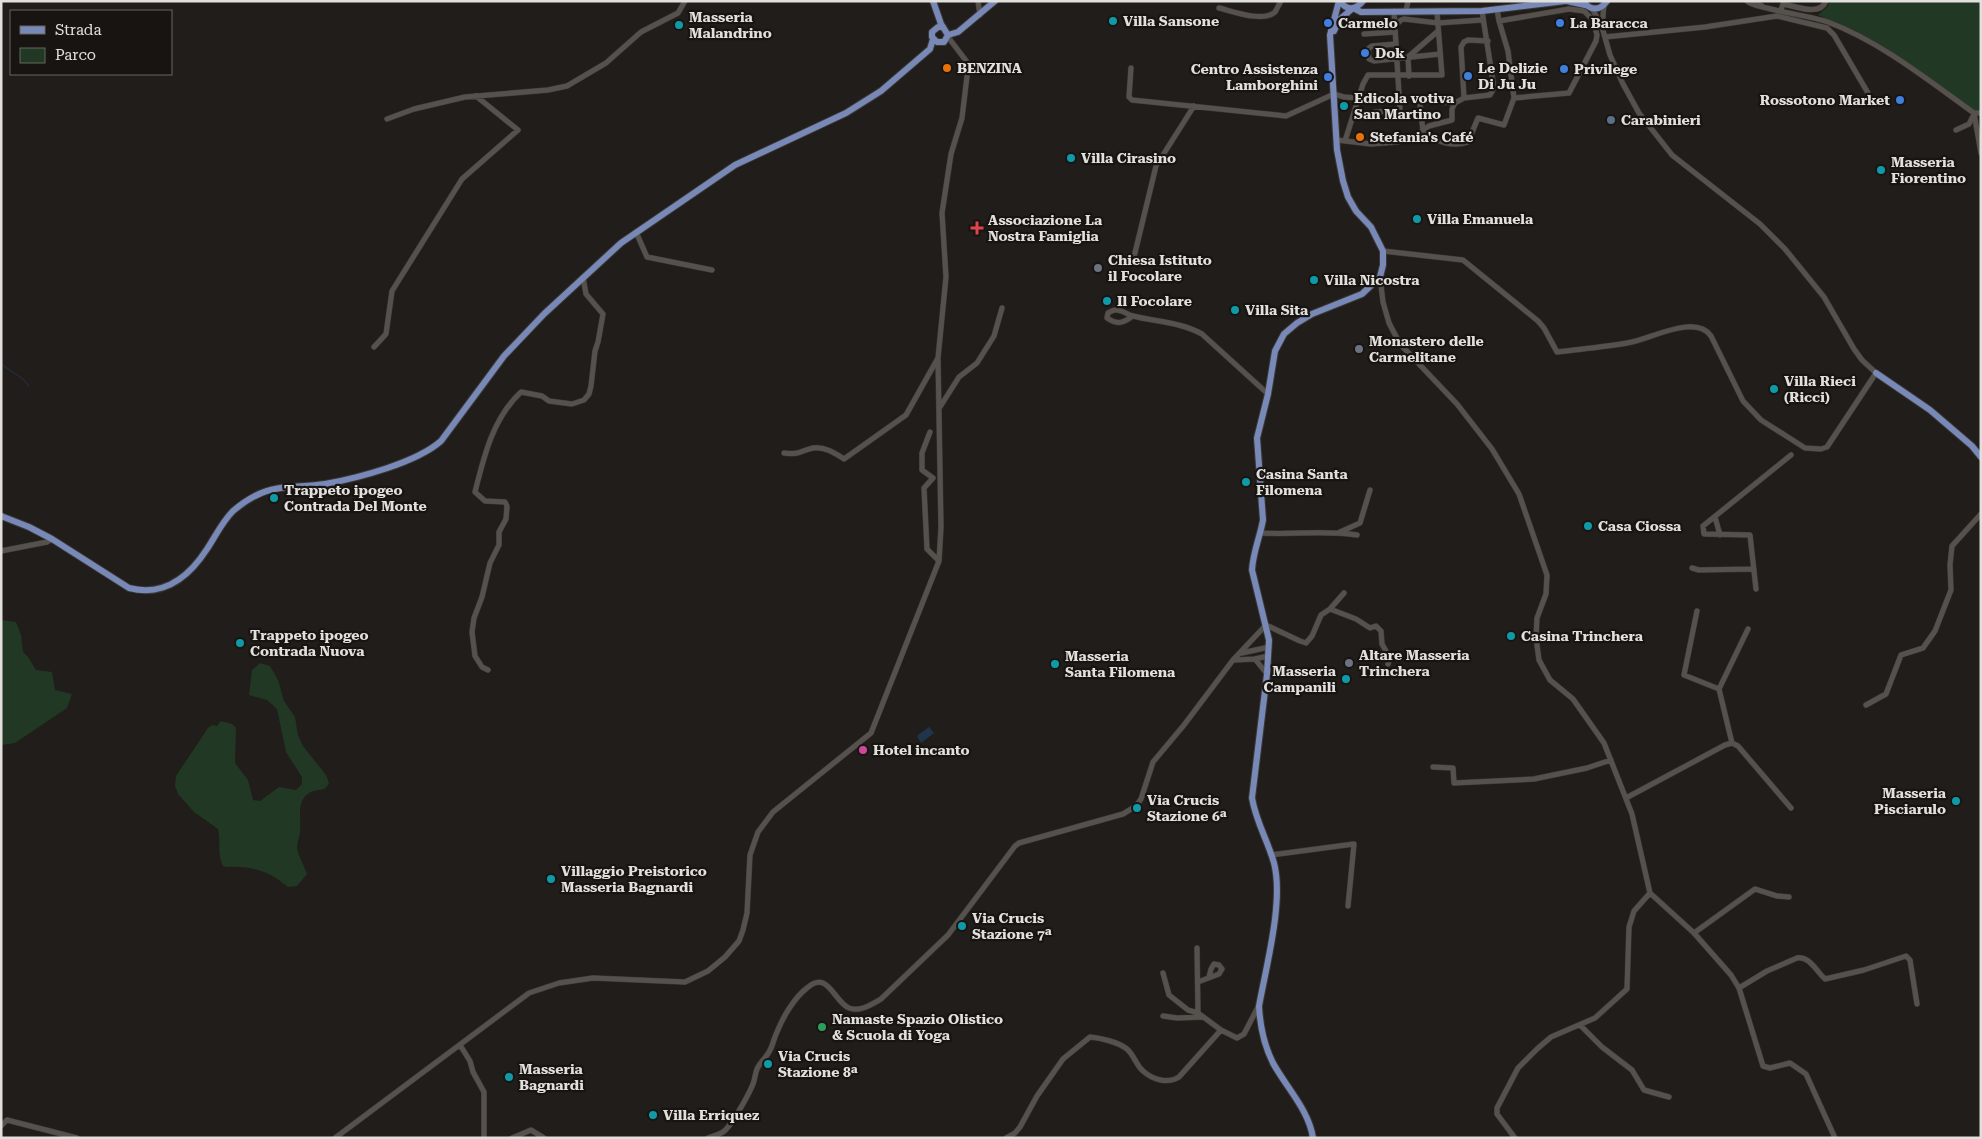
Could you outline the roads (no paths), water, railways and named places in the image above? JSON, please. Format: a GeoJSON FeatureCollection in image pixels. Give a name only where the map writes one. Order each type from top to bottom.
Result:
{"type":"FeatureCollection","features":[{"type":"Feature","properties":{"kind":"main road"},"geometry":{"type":"LineString","coordinates":[[934,29],[946,32],[961,29],[995,1]]}},
{"type":"Feature","properties":{"kind":"main road"},"geometry":{"type":"LineString","coordinates":[[1340,1],[1346,8],[1353,8],[1361,12],[1482,11],[1566,1],[1587,5],[1596,9],[1606,3]]}},
{"type":"Feature","properties":{"kind":"main road"},"geometry":{"type":"LineString","coordinates":[[1313,1138],[1311,1124],[1273,1063],[1265,1043],[1258,1006],[1277,902],[1277,881],[1271,855],[1255,814],[1252,798],[1267,674],[1268,647],[1266,625],[1252,570],[1252,558],[1261,533],[1263,520],[1257,438],[1268,394],[1275,351],[1284,334],[1297,323],[1312,314],[1362,294],[1380,277],[1383,265],[1383,251],[1371,227],[1356,211],[1343,181],[1337,140],[1330,44],[1330,35],[1340,1]]}},
{"type":"Feature","properties":{"kind":"main road"},"geometry":{"type":"LineString","coordinates":[[1330,44],[1339,20],[1362,1]]}},
{"type":"Feature","properties":{"kind":"main road"},"geometry":{"type":"LineString","coordinates":[[918,61],[930,49],[933,39],[934,5]]}},
{"type":"Feature","properties":{"kind":"main road"},"geometry":{"type":"LineString","coordinates":[[1,516],[52,539],[129,588],[140,591],[164,588],[183,578],[197,564],[233,511],[255,496],[284,486],[324,484],[371,472],[424,454],[441,441],[504,356],[544,314],[583,276],[636,232],[735,165],[846,113],[881,91],[938,47],[946,32],[934,5]]}},
{"type":"Feature","properties":{"kind":"main road"},"geometry":{"type":"LineString","coordinates":[[933,39],[941,43]]}},
{"type":"Feature","properties":{"kind":"main road"},"geometry":{"type":"LineString","coordinates":[[1876,373],[1930,410],[1972,446],[1981,457]]}},
{"type":"Feature","properties":{"kind":"street"},"geometry":{"type":"LineString","coordinates":[[387,119],[414,109],[476,96],[548,90],[567,86],[606,63],[641,32],[653,28],[678,13],[684,1]]}},
{"type":"Feature","properties":{"kind":"street"},"geometry":{"type":"LineString","coordinates":[[978,1],[980,15]]}},
{"type":"Feature","properties":{"kind":"street"},"geometry":{"type":"LineString","coordinates":[[1219,8],[1258,16],[1269,15],[1275,12],[1281,1]]}},
{"type":"Feature","properties":{"kind":"street"},"geometry":{"type":"LineString","coordinates":[[1406,11],[1408,1]]}},
{"type":"Feature","properties":{"kind":"street"},"geometry":{"type":"LineString","coordinates":[[1747,1],[1755,6],[1822,20],[1847,29],[1895,57],[1974,113],[1981,113]]}},
{"type":"Feature","properties":{"kind":"street"},"geometry":{"type":"LineString","coordinates":[[1753,1],[1767,8]]}},
{"type":"Feature","properties":{"kind":"street"},"geometry":{"type":"LineString","coordinates":[[1781,10],[1783,4],[1820,9],[1824,7],[1826,1]]}},
{"type":"Feature","properties":{"kind":"street"},"geometry":{"type":"LineString","coordinates":[[1548,12],[1549,3]]}},
{"type":"Feature","properties":{"kind":"street"},"geometry":{"type":"LineString","coordinates":[[1602,27],[1606,3]]}},
{"type":"Feature","properties":{"kind":"street"},"geometry":{"type":"LineString","coordinates":[[1383,251],[1463,260],[1538,321],[1557,352],[1630,343],[1675,329],[1704,328],[1711,336],[1746,406],[1761,420],[1805,448],[1811,450],[1827,447],[1876,373],[1862,360],[1824,297],[1785,249],[1760,224],[1683,164],[1657,136],[1639,113],[1623,84],[1610,56],[1602,27],[1587,5]]}},
{"type":"Feature","properties":{"kind":"street"},"geometry":{"type":"LineString","coordinates":[[1422,132],[1442,143],[1461,145],[1468,142],[1478,118],[1504,125],[1514,98],[1508,51],[1499,21],[1498,9]]}},
{"type":"Feature","properties":{"kind":"street"},"geometry":{"type":"LineString","coordinates":[[1499,21],[1569,9],[1584,11],[1593,20],[1597,35],[1596,41],[1569,93],[1514,98]]}},
{"type":"Feature","properties":{"kind":"street"},"geometry":{"type":"LineString","coordinates":[[1375,112],[1400,111],[1394,11]]}},
{"type":"Feature","properties":{"kind":"street"},"geometry":{"type":"LineString","coordinates":[[1422,132],[1420,105],[1422,101],[1455,103],[1464,98],[1486,96],[1492,93],[1494,88],[1482,11]]}},
{"type":"Feature","properties":{"kind":"street"},"geometry":{"type":"LineString","coordinates":[[1345,141],[1363,84],[1368,75],[1442,75],[1437,12]]}},
{"type":"Feature","properties":{"kind":"street"},"geometry":{"type":"LineString","coordinates":[[1605,37],[1700,28],[1778,16],[1827,28],[1834,35],[1868,93]]}},
{"type":"Feature","properties":{"kind":"street"},"geometry":{"type":"LineString","coordinates":[[1395,30],[1401,20],[1404,19],[1438,23],[1482,20]]}},
{"type":"Feature","properties":{"kind":"street"},"geometry":{"type":"LineString","coordinates":[[1364,34],[1395,30]]}},
{"type":"Feature","properties":{"kind":"street"},"geometry":{"type":"LineString","coordinates":[[1408,76],[1408,57],[1438,31]]}},
{"type":"Feature","properties":{"kind":"street"},"geometry":{"type":"LineString","coordinates":[[335,1138],[529,993],[559,983],[592,978],[685,982],[708,971],[725,958],[738,942],[743,930],[747,913],[750,854],[758,832],[773,812],[871,733],[939,561],[941,527],[940,380],[938,358],[946,277],[943,205],[951,154],[962,118],[968,68],[967,62],[946,32]]}},
{"type":"Feature","properties":{"kind":"street"},"geometry":{"type":"LineString","coordinates":[[1464,98],[1461,47],[1468,40],[1488,42]]}},
{"type":"Feature","properties":{"kind":"street"},"geometry":{"type":"LineString","coordinates":[[1396,44],[1372,46],[1368,50],[1369,59],[1374,61],[1440,54]]}},
{"type":"Feature","properties":{"kind":"street"},"geometry":{"type":"LineString","coordinates":[[1131,68],[1130,99],[1286,116],[1334,94],[1359,98]]}},
{"type":"Feature","properties":{"kind":"street"},"geometry":{"type":"LineString","coordinates":[[374,347],[386,334],[392,291],[462,179],[518,130],[476,96]]}},
{"type":"Feature","properties":{"kind":"street"},"geometry":{"type":"LineString","coordinates":[[1337,140],[1370,144],[1397,142],[1412,138],[1429,126],[1452,120],[1452,109],[1455,103]]}},
{"type":"Feature","properties":{"kind":"street"},"geometry":{"type":"LineString","coordinates":[[1134,257],[1156,166],[1194,106]]}},
{"type":"Feature","properties":{"kind":"street"},"geometry":{"type":"LineString","coordinates":[[1956,130],[1969,124],[1974,113]]}},
{"type":"Feature","properties":{"kind":"street"},"geometry":{"type":"LineString","coordinates":[[1974,113],[1981,152]]}},
{"type":"Feature","properties":{"kind":"street"},"geometry":{"type":"LineString","coordinates":[[636,232],[646,257],[712,270]]}},
{"type":"Feature","properties":{"kind":"street"},"geometry":{"type":"LineString","coordinates":[[488,670],[482,667],[475,656],[472,632],[474,618],[482,597],[490,563],[499,545],[499,532],[506,519],[507,506],[505,502],[485,501],[475,492],[476,486],[486,451],[498,421],[514,399],[522,392],[542,396],[549,401],[572,404],[578,403],[589,394],[602,314],[586,294],[583,276]]}},
{"type":"Feature","properties":{"kind":"street"},"geometry":{"type":"LineString","coordinates":[[1380,277],[1383,302],[1389,323],[1400,344],[1457,404],[1492,449],[1519,494],[1547,575],[1546,594],[1537,618],[1536,638],[1539,660],[1550,680],[1573,700],[1604,743],[1632,814],[1650,893],[1694,933],[1731,975],[1739,988],[1763,1066],[1770,1068],[1790,1063],[1806,1074],[1835,1138]]}},
{"type":"Feature","properties":{"kind":"street"},"geometry":{"type":"LineString","coordinates":[[940,408],[959,377],[977,364],[994,336],[1002,308]]}},
{"type":"Feature","properties":{"kind":"street"},"geometry":{"type":"LineString","coordinates":[[1131,316],[1180,324],[1202,334],[1268,394]]}},
{"type":"Feature","properties":{"kind":"street"},"geometry":{"type":"LineString","coordinates":[[784,453],[797,454],[814,448],[830,450],[844,459],[906,415],[938,358]]}},
{"type":"Feature","properties":{"kind":"street"},"geometry":{"type":"LineString","coordinates":[[930,432],[922,453],[922,470],[933,478],[924,488],[928,549],[939,561]]}},
{"type":"Feature","properties":{"kind":"street"},"geometry":{"type":"LineString","coordinates":[[1756,589],[1750,535],[1704,534],[1704,526],[1791,455]]}},
{"type":"Feature","properties":{"kind":"street"},"geometry":{"type":"LineString","coordinates":[[1340,532],[1360,523],[1370,490]]}},
{"type":"Feature","properties":{"kind":"street"},"geometry":{"type":"LineString","coordinates":[[1866,705],[1886,694],[1901,655],[1923,648],[1935,631],[1951,590],[1950,565],[1952,546],[1981,514]]}},
{"type":"Feature","properties":{"kind":"street"},"geometry":{"type":"LineString","coordinates":[[1715,518],[1720,535]]}},
{"type":"Feature","properties":{"kind":"street"},"geometry":{"type":"LineString","coordinates":[[1261,533],[1340,532],[1357,534]]}},
{"type":"Feature","properties":{"kind":"street"},"geometry":{"type":"LineString","coordinates":[[1,551],[47,542],[52,539]]}},
{"type":"Feature","properties":{"kind":"street"},"geometry":{"type":"LineString","coordinates":[[1692,568],[1699,570],[1754,568]]}},
{"type":"Feature","properties":{"kind":"street"},"geometry":{"type":"LineString","coordinates":[[708,1138],[724,1132],[746,1101],[758,1069],[770,1050],[777,1032],[790,1009],[807,988],[822,982],[829,986],[843,1005],[849,1008],[868,1007],[881,1000],[948,934],[1015,846],[1130,810],[1141,799],[1153,762],[1184,725],[1233,660],[1242,653],[1266,625],[1306,643],[1312,636],[1321,615],[1330,609],[1344,593]]}},
{"type":"Feature","properties":{"kind":"street"},"geometry":{"type":"LineString","coordinates":[[1330,609],[1356,618],[1370,628],[1376,626],[1380,631],[1382,644],[1390,658],[1388,664]]}},
{"type":"Feature","properties":{"kind":"street"},"geometry":{"type":"LineString","coordinates":[[1697,612],[1684,675],[1719,689]]}},
{"type":"Feature","properties":{"kind":"street"},"geometry":{"type":"LineString","coordinates":[[1732,743],[1719,689],[1748,629]]}},
{"type":"Feature","properties":{"kind":"street"},"geometry":{"type":"LineString","coordinates":[[1242,653],[1268,647]]}},
{"type":"Feature","properties":{"kind":"street"},"geometry":{"type":"LineString","coordinates":[[1233,660],[1255,659],[1268,656]]}},
{"type":"Feature","properties":{"kind":"street"},"geometry":{"type":"LineString","coordinates":[[1255,659],[1267,674]]}},
{"type":"Feature","properties":{"kind":"street"},"geometry":{"type":"LineString","coordinates":[[1626,798],[1732,743],[1738,746],[1792,808]]}},
{"type":"Feature","properties":{"kind":"street"},"geometry":{"type":"LineString","coordinates":[[1434,767],[1453,768],[1454,784],[1534,779],[1587,768],[1610,760]]}},
{"type":"Feature","properties":{"kind":"street"},"geometry":{"type":"LineString","coordinates":[[1271,855],[1354,844],[1348,906]]}},
{"type":"Feature","properties":{"kind":"street"},"geometry":{"type":"LineString","coordinates":[[1694,933],[1755,889],[1777,896],[1789,897]]}},
{"type":"Feature","properties":{"kind":"street"},"geometry":{"type":"LineString","coordinates":[[1515,1138],[1497,1114],[1497,1108],[1518,1068],[1551,1038],[1594,1018],[1627,989],[1629,927],[1634,911],[1650,893]]}},
{"type":"Feature","properties":{"kind":"street"},"geometry":{"type":"LineString","coordinates":[[1197,948],[1201,1015]]}},
{"type":"Feature","properties":{"kind":"street"},"geometry":{"type":"LineString","coordinates":[[1739,988],[1767,971],[1802,957],[1807,959],[1825,979],[1864,970],[1906,956],[1910,960],[1917,1004]]}},
{"type":"Feature","properties":{"kind":"street"},"geometry":{"type":"LineString","coordinates":[[1163,973],[1169,995],[1188,1010],[1201,1015],[1221,1030],[1237,1038],[1244,1034],[1258,1006]]}},
{"type":"Feature","properties":{"kind":"street"},"geometry":{"type":"LineString","coordinates":[[1198,982],[1210,977]]}},
{"type":"Feature","properties":{"kind":"street"},"geometry":{"type":"LineString","coordinates":[[1163,1016],[1177,1018],[1201,1015]]}},
{"type":"Feature","properties":{"kind":"street"},"geometry":{"type":"LineString","coordinates":[[1580,1025],[1602,1047],[1632,1070],[1644,1090],[1669,1097]]}},
{"type":"Feature","properties":{"kind":"street"},"geometry":{"type":"LineString","coordinates":[[1006,1138],[1015,1133],[1020,1127],[1037,1096],[1063,1060],[1090,1037],[1122,1046],[1130,1052],[1142,1071],[1162,1081],[1170,1081],[1179,1077],[1221,1030]]}},
{"type":"Feature","properties":{"kind":"street"},"geometry":{"type":"LineString","coordinates":[[460,1045],[470,1061],[473,1072],[484,1092],[484,1138]]}},
{"type":"Feature","properties":{"kind":"street"},"geometry":{"type":"LineString","coordinates":[[1,1126],[7,1120],[77,1138]]}},
{"type":"Feature","properties":{"kind":"street"},"geometry":{"type":"LineString","coordinates":[[512,1138],[531,1130],[544,1138]]}},
{"type":"Feature","properties":{"kind":"water"},"geometry":{"type":"Polygon","coordinates":[[[929,727],[934,733],[921,743],[917,736],[929,727]]]}},
{"type":"Feature","properties":{"kind":"waterway"},"geometry":{"type":"LineString","coordinates":[[1,364],[23,379],[29,386]]}},
{"type":"Feature","properties":{"kind":"place","name":"Villa Sansone"},"geometry":{"type":"Point","coordinates":[1113,21]}},
{"type":"Feature","properties":{"kind":"place","name":"Carmelo"},"geometry":{"type":"Point","coordinates":[1328,23]}},
{"type":"Feature","properties":{"kind":"place","name":"La Baracca"},"geometry":{"type":"Point","coordinates":[1560,23]}},
{"type":"Feature","properties":{"kind":"place","name":"Masseria Malandrino"},"geometry":{"type":"Point","coordinates":[679,25]}},
{"type":"Feature","properties":{"kind":"place","name":"Dok"},"geometry":{"type":"Point","coordinates":[1365,53]}},
{"type":"Feature","properties":{"kind":"place","name":"BENZINA"},"geometry":{"type":"Point","coordinates":[947,68]}},
{"type":"Feature","properties":{"kind":"place","name":"Privilege"},"geometry":{"type":"Point","coordinates":[1564,69]}},
{"type":"Feature","properties":{"kind":"place","name":"Le Delizie Di Ju Ju"},"geometry":{"type":"Point","coordinates":[1468,76]}},
{"type":"Feature","properties":{"kind":"place","name":"Centro Assistenza Lamborghini"},"geometry":{"type":"Point","coordinates":[1328,77]}},
{"type":"Feature","properties":{"kind":"place","name":"Rossotono Market"},"geometry":{"type":"Point","coordinates":[1900,100]}},
{"type":"Feature","properties":{"kind":"place","name":"Edicola votiva San Martino"},"geometry":{"type":"Point","coordinates":[1344,106]}},
{"type":"Feature","properties":{"kind":"place","name":"Carabinieri"},"geometry":{"type":"Point","coordinates":[1611,120]}},
{"type":"Feature","properties":{"kind":"place","name":"Stefania's Café"},"geometry":{"type":"Point","coordinates":[1360,137]}},
{"type":"Feature","properties":{"kind":"place","name":"Villa Cirasino"},"geometry":{"type":"Point","coordinates":[1071,158]}},
{"type":"Feature","properties":{"kind":"place","name":"Masseria Fiorentino"},"geometry":{"type":"Point","coordinates":[1881,170]}},
{"type":"Feature","properties":{"kind":"place","name":"Villa Emanuela"},"geometry":{"type":"Point","coordinates":[1417,219]}},
{"type":"Feature","properties":{"kind":"place","name":"Associazione La Nostra Famiglia"},"geometry":{"type":"Point","coordinates":[977,228]}},
{"type":"Feature","properties":{"kind":"place","name":"Chiesa Istituto il Focolare"},"geometry":{"type":"Point","coordinates":[1098,268]}},
{"type":"Feature","properties":{"kind":"place","name":"Villa Nicostra"},"geometry":{"type":"Point","coordinates":[1314,280]}},
{"type":"Feature","properties":{"kind":"place","name":"Il Focolare"},"geometry":{"type":"Point","coordinates":[1107,301]}},
{"type":"Feature","properties":{"kind":"place","name":"Villa Sita"},"geometry":{"type":"Point","coordinates":[1235,310]}},
{"type":"Feature","properties":{"kind":"place","name":"Monastero delle Carmelitane"},"geometry":{"type":"Point","coordinates":[1359,349]}},
{"type":"Feature","properties":{"kind":"place","name":"Villa Rieci (Ricci)"},"geometry":{"type":"Point","coordinates":[1774,389]}},
{"type":"Feature","properties":{"kind":"place","name":"Casina Santa Filomena"},"geometry":{"type":"Point","coordinates":[1246,482]}},
{"type":"Feature","properties":{"kind":"place","name":"Trappeto ipogeo Contrada Del Monte"},"geometry":{"type":"Point","coordinates":[274,498]}},
{"type":"Feature","properties":{"kind":"place","name":"Casa Ciossa"},"geometry":{"type":"Point","coordinates":[1588,526]}},
{"type":"Feature","properties":{"kind":"place","name":"Casina Trinchera"},"geometry":{"type":"Point","coordinates":[1511,636]}},
{"type":"Feature","properties":{"kind":"place","name":"Trappeto ipogeo Contrada Nuova"},"geometry":{"type":"Point","coordinates":[240,643]}},
{"type":"Feature","properties":{"kind":"place","name":"Altare Masseria Trinchera"},"geometry":{"type":"Point","coordinates":[1349,663]}},
{"type":"Feature","properties":{"kind":"place","name":"Masseria Santa Filomena"},"geometry":{"type":"Point","coordinates":[1055,664]}},
{"type":"Feature","properties":{"kind":"place","name":"Masseria Campanili"},"geometry":{"type":"Point","coordinates":[1346,679]}},
{"type":"Feature","properties":{"kind":"place","name":"Hotel incanto"},"geometry":{"type":"Point","coordinates":[863,750]}},
{"type":"Feature","properties":{"kind":"place","name":"Masseria Pisciarulo"},"geometry":{"type":"Point","coordinates":[1956,801]}},
{"type":"Feature","properties":{"kind":"place","name":"Via Crucis Stazione 6ª"},"geometry":{"type":"Point","coordinates":[1137,808]}},
{"type":"Feature","properties":{"kind":"place","name":"Villaggio Preistorico Masseria Bagnardi"},"geometry":{"type":"Point","coordinates":[551,879]}},
{"type":"Feature","properties":{"kind":"place","name":"Via Crucis Stazione 7ª"},"geometry":{"type":"Point","coordinates":[962,926]}},
{"type":"Feature","properties":{"kind":"place","name":"Namaste Spazio Olistico & Scuola di Yoga"},"geometry":{"type":"Point","coordinates":[822,1027]}},
{"type":"Feature","properties":{"kind":"place","name":"Via Crucis Stazione 8ª"},"geometry":{"type":"Point","coordinates":[768,1064]}},
{"type":"Feature","properties":{"kind":"place","name":"Masseria Bagnardi"},"geometry":{"type":"Point","coordinates":[509,1077]}},
{"type":"Feature","properties":{"kind":"place","name":"Villa Erriquez"},"geometry":{"type":"Point","coordinates":[653,1115]}}]}
